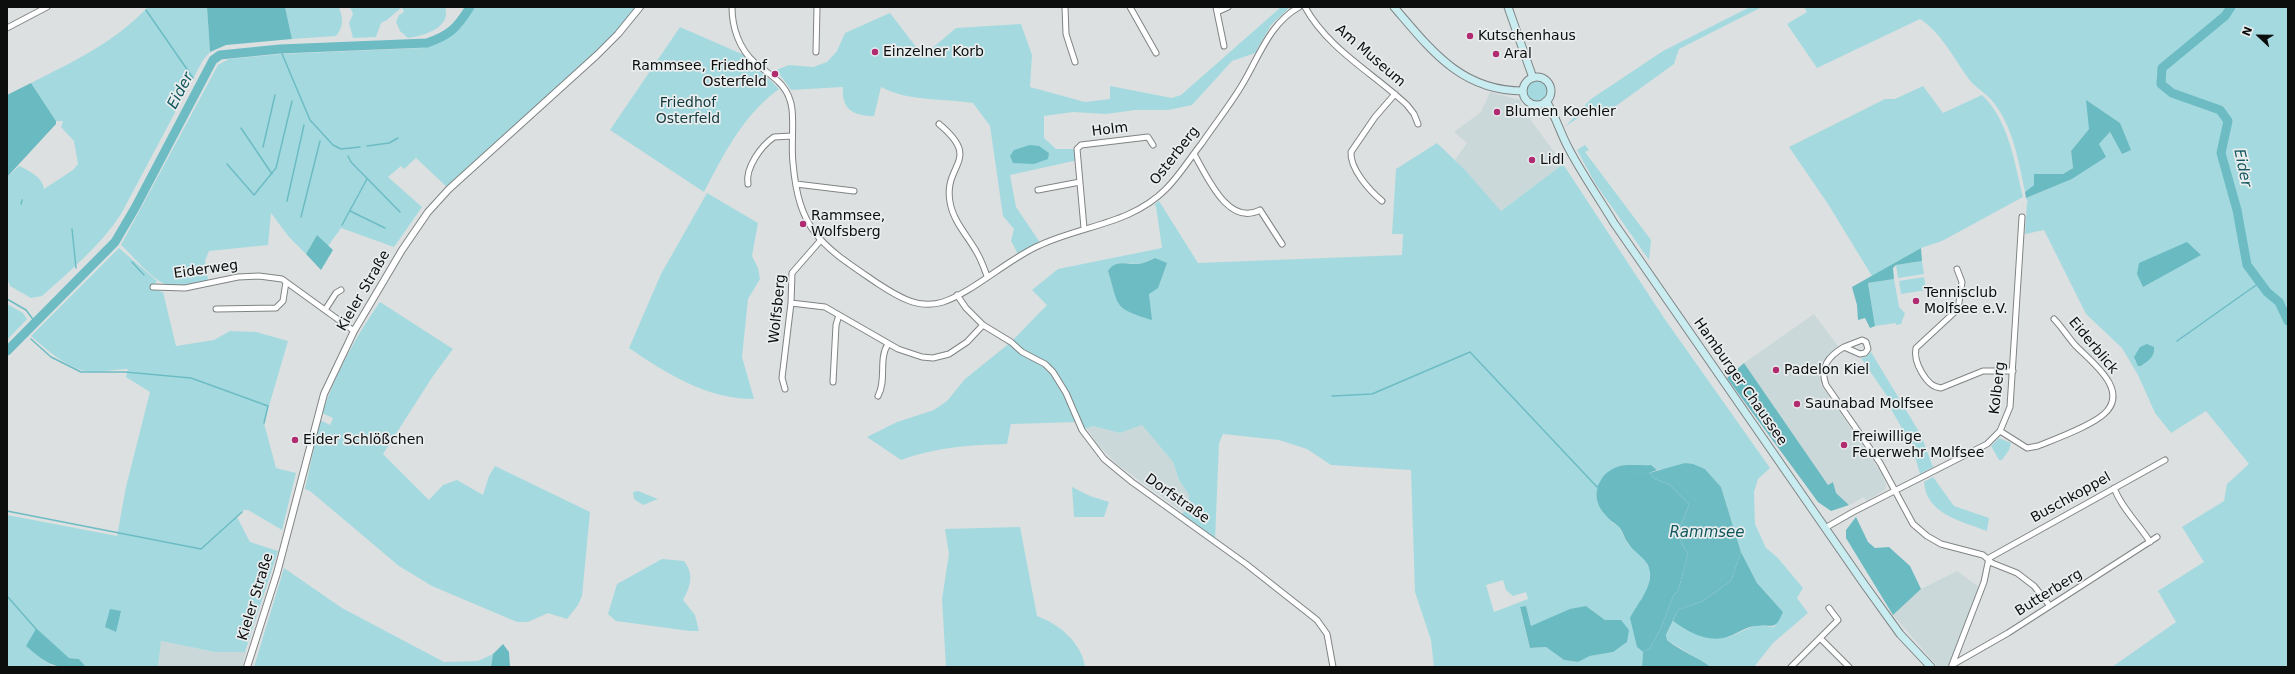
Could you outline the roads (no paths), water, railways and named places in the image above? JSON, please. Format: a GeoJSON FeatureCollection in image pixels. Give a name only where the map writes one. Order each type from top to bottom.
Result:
{"type":"FeatureCollection","features":[{"type":"Feature","properties":{"kind":"main road"},"geometry":{"type":"LineString","coordinates":[[1394,7],[1451,68],[1497,89],[1523,91]]}},
{"type":"Feature","properties":{"kind":"main road"},"geometry":{"type":"LineString","coordinates":[[1508,7],[1533,78]]}},
{"type":"Feature","properties":{"kind":"main road"},"geometry":{"type":"LineString","coordinates":[[1533,78],[1542,78],[1549,84],[1550,93],[1546,101],[1539,104],[1531,103],[1525,98],[1523,91],[1526,83],[1533,78]]}},
{"type":"Feature","properties":{"kind":"main road","name":"Hamburger Chaussee"},"geometry":{"type":"LineString","coordinates":[[1546,101],[1556,117],[1565,142],[1580,170],[1614,223],[1900,634],[1931,667]]}},
{"type":"Feature","properties":{"kind":"street"},"geometry":{"type":"LineString","coordinates":[[7,28],[46,7]]}},
{"type":"Feature","properties":{"kind":"street","name":"Osterberg"},"geometry":{"type":"LineString","coordinates":[[732,7],[736,35],[744,48],[756,63],[780,80],[789,97],[793,116],[792,136],[796,184],[805,219],[820,241],[835,255],[906,300],[914,303],[933,304],[957,295],[1038,246],[1084,228],[1123,218],[1144,207],[1167,188],[1194,154],[1240,88],[1274,28],[1284,16],[1299,7]]}},
{"type":"Feature","properties":{"kind":"street"},"geometry":{"type":"LineString","coordinates":[[816,52],[817,7]]}},
{"type":"Feature","properties":{"kind":"street"},"geometry":{"type":"LineString","coordinates":[[1065,7],[1066,34],[1075,62]]}},
{"type":"Feature","properties":{"kind":"street"},"geometry":{"type":"LineString","coordinates":[[1130,7],[1156,53]]}},
{"type":"Feature","properties":{"kind":"street"},"geometry":{"type":"LineString","coordinates":[[1224,46],[1216,10],[1228,7]]}},
{"type":"Feature","properties":{"kind":"street","name":"Am Museum"},"geometry":{"type":"LineString","coordinates":[[1305,7],[1318,25],[1340,49],[1395,94],[1414,114],[1418,124]]}},
{"type":"Feature","properties":{"kind":"street","name":"Kieler Straße"},"geometry":{"type":"LineString","coordinates":[[247,667],[277,573],[320,406],[336,366],[354,331],[402,250],[428,212],[454,184],[618,34],[640,8]]}},
{"type":"Feature","properties":{"kind":"street"},"geometry":{"type":"LineString","coordinates":[[1382,200],[1370,191],[1352,163],[1351,152],[1375,117],[1395,94]]}},
{"type":"Feature","properties":{"kind":"street"},"geometry":{"type":"LineString","coordinates":[[939,124],[954,137],[961,152],[961,158],[950,183],[949,192],[952,210],[976,251],[988,276]]}},
{"type":"Feature","properties":{"kind":"street"},"geometry":{"type":"LineString","coordinates":[[748,184],[748,174],[760,150],[774,137],[792,136]]}},
{"type":"Feature","properties":{"kind":"street","name":"Holm"},"geometry":{"type":"LineString","coordinates":[[1084,228],[1076,153],[1077,149],[1081,145],[1148,137],[1154,145]]}},
{"type":"Feature","properties":{"kind":"street"},"geometry":{"type":"LineString","coordinates":[[1194,154],[1225,203],[1237,212],[1247,215],[1260,210],[1282,244]]}},
{"type":"Feature","properties":{"kind":"street"},"geometry":{"type":"LineString","coordinates":[[1038,190],[1080,182]]}},
{"type":"Feature","properties":{"kind":"street"},"geometry":{"type":"LineString","coordinates":[[796,184],[854,191]]}},
{"type":"Feature","properties":{"kind":"street","name":"Kolberg"},"geometry":{"type":"LineString","coordinates":[[1826,528],[1894,491],[1987,444],[2000,431],[2006,422],[2010,407],[2013,371],[2022,217]]}},
{"type":"Feature","properties":{"kind":"street","name":"Wolfsberg"},"geometry":{"type":"LineString","coordinates":[[785,389],[782,378],[791,303],[792,273],[820,241]]}},
{"type":"Feature","properties":{"kind":"street"},"geometry":{"type":"LineString","coordinates":[[1957,269],[1962,282],[1958,309],[1916,348],[1915,357],[1927,381],[1934,387],[1941,388],[1983,371],[2013,371]]}},
{"type":"Feature","properties":{"kind":"street","name":"Eiderweg"},"geometry":{"type":"LineString","coordinates":[[153,287],[185,288],[223,279],[245,277],[282,279],[354,331]]}},
{"type":"Feature","properties":{"kind":"street"},"geometry":{"type":"LineString","coordinates":[[216,309],[276,308],[283,301],[286,282]]}},
{"type":"Feature","properties":{"kind":"street"},"geometry":{"type":"LineString","coordinates":[[325,310],[336,293],[341,290]]}},
{"type":"Feature","properties":{"kind":"street","name":"Dorfstraße"},"geometry":{"type":"LineString","coordinates":[[957,295],[966,308],[983,324],[1011,342],[1022,352],[1045,364],[1053,372],[1066,393],[1082,430],[1104,459],[1127,478],[1240,559],[1317,620],[1327,634],[1333,667]]}},
{"type":"Feature","properties":{"kind":"street"},"geometry":{"type":"LineString","coordinates":[[791,303],[820,305],[888,344],[911,354],[934,358],[941,357],[963,346],[983,324]]}},
{"type":"Feature","properties":{"kind":"street"},"geometry":{"type":"LineString","coordinates":[[833,382],[836,325],[839,316]]}},
{"type":"Feature","properties":{"kind":"street","name":"Eiderblick"},"geometry":{"type":"LineString","coordinates":[[2000,431],[2027,448],[2038,446],[2099,418],[2108,410],[2111,403],[2111,389],[2105,376],[2054,319]]}},
{"type":"Feature","properties":{"kind":"street"},"geometry":{"type":"LineString","coordinates":[[878,396],[882,389],[884,352],[888,344]]}},
{"type":"Feature","properties":{"kind":"street"},"geometry":{"type":"LineString","coordinates":[[1844,347],[1831,356],[1825,364],[1823,378],[1826,385],[1880,463],[1913,524],[1927,536],[1941,544],[1989,558],[1992,563],[2017,573],[2034,586],[2050,606]]}},
{"type":"Feature","properties":{"kind":"street","name":"Buschkoppel"},"geometry":{"type":"LineString","coordinates":[[1989,558],[2165,460]]}},
{"type":"Feature","properties":{"kind":"street"},"geometry":{"type":"LineString","coordinates":[[2114,488],[2120,504],[2138,522],[2150,542]]}},
{"type":"Feature","properties":{"kind":"street","name":"Butterberg"},"geometry":{"type":"LineString","coordinates":[[1952,666],[2050,606],[2157,537]]}},
{"type":"Feature","properties":{"kind":"street"},"geometry":{"type":"LineString","coordinates":[[1952,666],[1984,582],[1989,558]]}},
{"type":"Feature","properties":{"kind":"street"},"geometry":{"type":"LineString","coordinates":[[1791,667],[1838,620],[1829,608]]}},
{"type":"Feature","properties":{"kind":"street"},"geometry":{"type":"LineString","coordinates":[[1820,638],[1849,667]]}},
{"type":"Feature","properties":{"kind":"water"},"geometry":{"type":"Polygon","coordinates":[[[1030,145],[1039,146],[1049,153],[1048,159],[1034,164],[1013,163],[1010,156],[1014,150],[1030,145]]]}},
{"type":"Feature","properties":{"kind":"water"},"geometry":{"type":"Polygon","coordinates":[[[1155,258],[1167,263],[1158,288],[1149,294],[1152,320],[1124,309],[1116,299],[1108,271],[1114,265],[1122,263],[1139,264],[1155,258]]]}},
{"type":"Feature","properties":{"kind":"water"},"geometry":{"type":"Polygon","coordinates":[[[2147,344],[2154,347],[2154,353],[2147,362],[2141,366],[2138,366],[2134,357],[2140,347],[2147,344]]]}},
{"type":"Feature","properties":{"kind":"water","name":"Rammsee"},"geometry":{"type":"Polygon","coordinates":[[[1685,463],[1693,464],[1705,469],[1721,487],[1741,552],[1731,581],[1703,601],[1678,610],[1666,635],[1667,640],[1672,644],[1711,667],[1642,667],[1643,652],[1650,648],[1661,628],[1673,596],[1678,591],[1688,554],[1679,534],[1681,524],[1689,504],[1670,485],[1655,479],[1649,473],[1685,463]]]}},
{"type":"Feature","properties":{"kind":"water"},"geometry":{"type":"Polygon","coordinates":[[[110,609],[121,611],[116,632],[105,627],[110,609]]]}},
{"type":"Feature","properties":{"kind":"waterway","name":"Eider"},"geometry":{"type":"LineString","coordinates":[[7,351],[115,242],[135,208],[213,60],[220,55],[280,49],[427,43],[442,37],[457,26],[470,7]]}},
{"type":"Feature","properties":{"kind":"waterway","name":"Eider"},"geometry":{"type":"LineString","coordinates":[[2231,7],[2225,16],[2162,68],[2161,84],[2172,93],[2220,110],[2228,121],[2221,153],[2237,210],[2247,265],[2267,292],[2279,302],[2288,321]]}},
{"type":"Feature","properties":{"kind":"waterway"},"geometry":{"type":"LineString","coordinates":[[146,10],[193,78]]}},
{"type":"Feature","properties":{"kind":"waterway"},"geometry":{"type":"LineString","coordinates":[[280,49],[310,120],[333,145],[341,149],[360,147]]}},
{"type":"Feature","properties":{"kind":"waterway"},"geometry":{"type":"LineString","coordinates":[[263,147],[275,95]]}},
{"type":"Feature","properties":{"kind":"waterway"},"geometry":{"type":"LineString","coordinates":[[227,164],[254,195],[276,168],[292,101]]}},
{"type":"Feature","properties":{"kind":"waterway"},"geometry":{"type":"LineString","coordinates":[[287,201],[304,125]]}},
{"type":"Feature","properties":{"kind":"waterway"},"geometry":{"type":"LineString","coordinates":[[241,128],[272,174]]}},
{"type":"Feature","properties":{"kind":"waterway"},"geometry":{"type":"LineString","coordinates":[[367,146],[389,143],[398,138]]}},
{"type":"Feature","properties":{"kind":"waterway"},"geometry":{"type":"LineString","coordinates":[[301,217],[320,141]]}},
{"type":"Feature","properties":{"kind":"waterway"},"geometry":{"type":"LineString","coordinates":[[348,156],[351,162],[400,212]]}},
{"type":"Feature","properties":{"kind":"waterway"},"geometry":{"type":"LineString","coordinates":[[342,225],[367,179]]}},
{"type":"Feature","properties":{"kind":"waterway"},"geometry":{"type":"LineString","coordinates":[[21,204],[22,200]]}},
{"type":"Feature","properties":{"kind":"waterway"},"geometry":{"type":"LineString","coordinates":[[350,211],[385,228]]}},
{"type":"Feature","properties":{"kind":"waterway"},"geometry":{"type":"LineString","coordinates":[[72,229],[76,268]]}},
{"type":"Feature","properties":{"kind":"waterway"},"geometry":{"type":"LineString","coordinates":[[132,262],[144,275]]}},
{"type":"Feature","properties":{"kind":"waterway"},"geometry":{"type":"LineString","coordinates":[[2177,341],[2259,283]]}},
{"type":"Feature","properties":{"kind":"waterway"},"geometry":{"type":"LineString","coordinates":[[7,299],[26,310],[35,322]]}},
{"type":"Feature","properties":{"kind":"waterway","name":"Eider"},"geometry":{"type":"LineString","coordinates":[[24,332],[27,336]]}},
{"type":"Feature","properties":{"kind":"waterway"},"geometry":{"type":"LineString","coordinates":[[31,339],[51,357],[81,372],[125,372],[191,378],[268,406],[264,423]]}},
{"type":"Feature","properties":{"kind":"waterway"},"geometry":{"type":"LineString","coordinates":[[1332,396],[1372,394],[1470,352],[1597,487],[1612,475],[1617,473],[1649,473]]}},
{"type":"Feature","properties":{"kind":"waterway"},"geometry":{"type":"LineString","coordinates":[[7,511],[201,549],[242,512]]}},
{"type":"Feature","properties":{"kind":"waterway"},"geometry":{"type":"LineString","coordinates":[[7,596],[36,629],[68,658]]}},
{"type":"Feature","properties":{"kind":"place","name":"Kutschenhaus"},"geometry":{"type":"Point","coordinates":[1470,36]}},
{"type":"Feature","properties":{"kind":"place","name":"Einzelner Korb"},"geometry":{"type":"Point","coordinates":[875,52]}},
{"type":"Feature","properties":{"kind":"place","name":"Aral"},"geometry":{"type":"Point","coordinates":[1496,54]}},
{"type":"Feature","properties":{"kind":"place","name":"Rammsee, Friedhof Osterfeld"},"geometry":{"type":"Point","coordinates":[775,74]}},
{"type":"Feature","properties":{"kind":"place","name":"Blumen Koehler"},"geometry":{"type":"Point","coordinates":[1497,112]}},
{"type":"Feature","properties":{"kind":"place","name":"Lidl"},"geometry":{"type":"Point","coordinates":[1532,160]}},
{"type":"Feature","properties":{"kind":"place","name":"Rammsee, Wolfsberg"},"geometry":{"type":"Point","coordinates":[803,224]}},
{"type":"Feature","properties":{"kind":"place","name":"Tennisclub Molfsee e.V."},"geometry":{"type":"Point","coordinates":[1916,301]}},
{"type":"Feature","properties":{"kind":"place","name":"Padelon Kiel"},"geometry":{"type":"Point","coordinates":[1776,370]}},
{"type":"Feature","properties":{"kind":"place","name":"Saunabad Molfsee"},"geometry":{"type":"Point","coordinates":[1797,404]}},
{"type":"Feature","properties":{"kind":"place","name":"Eider Schlößchen"},"geometry":{"type":"Point","coordinates":[295,440]}},
{"type":"Feature","properties":{"kind":"place","name":"Freiwillige Feuerwehr Molfsee"},"geometry":{"type":"Point","coordinates":[1844,445]}},
{"type":"Feature","properties":{"kind":"park label","name":"Friedhof Osterfeld"},"geometry":{"type":"Point","coordinates":[688,112]}}]}
